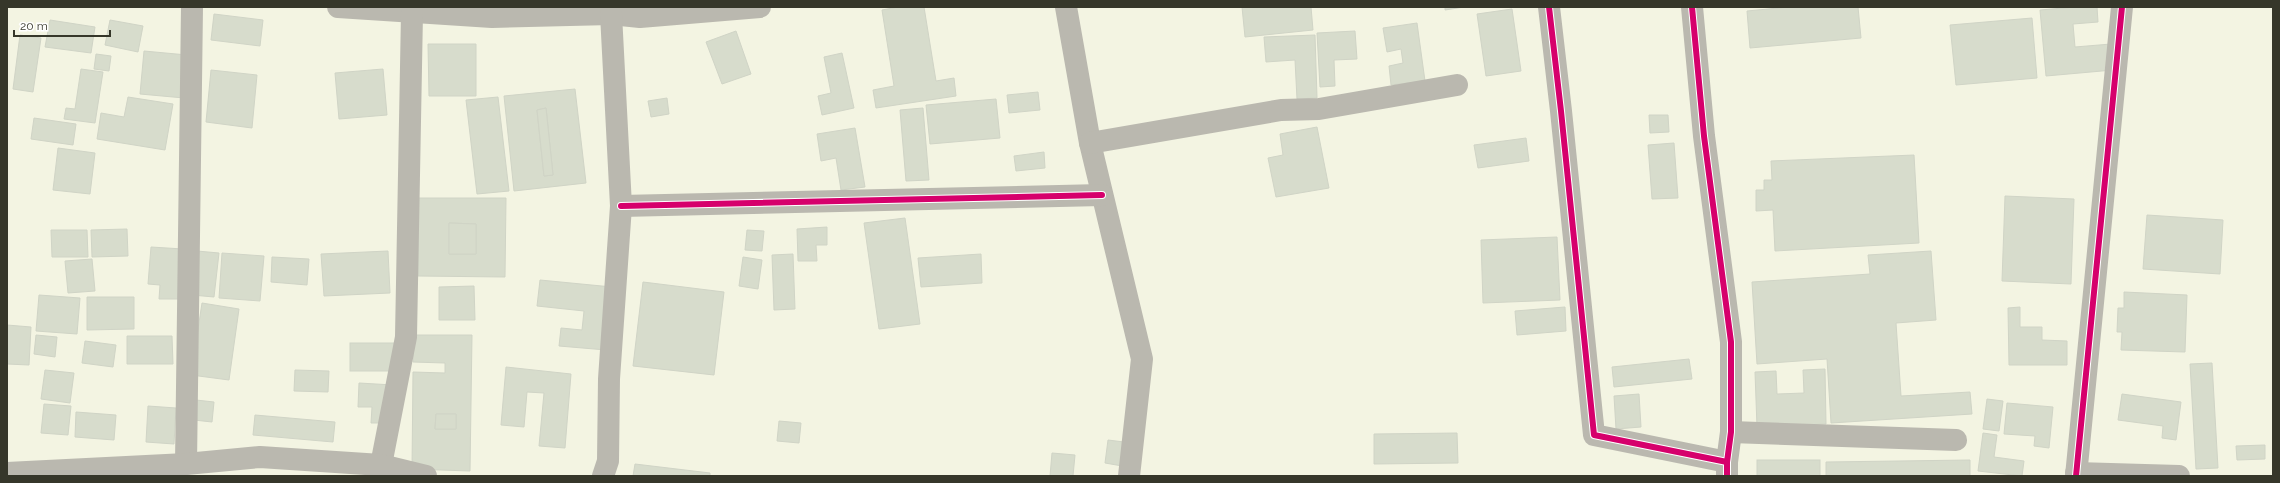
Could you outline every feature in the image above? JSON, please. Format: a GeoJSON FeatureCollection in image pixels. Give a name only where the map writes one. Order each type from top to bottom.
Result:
{"type":"FeatureCollection","features":[{"type":"Feature","properties":{"kind":"street"},"geometry":{"type":"LineString","coordinates":[[186,464],[192,7]]}},
{"type":"Feature","properties":{"kind":"street"},"geometry":{"type":"LineString","coordinates":[[338,7],[492,17],[611,14],[754,7]]}},
{"type":"Feature","properties":{"kind":"street"},"geometry":{"type":"LineString","coordinates":[[1066,7],[1090,143],[1142,359],[1129,476]]}},
{"type":"Feature","properties":{"kind":"street"},"geometry":{"type":"LineString","coordinates":[[1549,7],[1562,111],[1594,435],[1727,469],[1731,432],[1731,342],[1704,136],[1692,7]]}},
{"type":"Feature","properties":{"kind":"street"},"geometry":{"type":"LineString","coordinates":[[2122,7],[2076,475],[2180,476]]}},
{"type":"Feature","properties":{"kind":"street"},"geometry":{"type":"LineString","coordinates":[[381,465],[406,337],[412,13]]}},
{"type":"Feature","properties":{"kind":"street"},"geometry":{"type":"LineString","coordinates":[[603,476],[608,461],[609,379],[621,206],[611,14]]}},
{"type":"Feature","properties":{"kind":"street"},"geometry":{"type":"LineString","coordinates":[[1090,143],[1281,110],[1319,109],[1457,85]]}},
{"type":"Feature","properties":{"kind":"street"},"geometry":{"type":"LineString","coordinates":[[621,206],[1102,195]]}},
{"type":"Feature","properties":{"kind":"street"},"geometry":{"type":"LineString","coordinates":[[1731,432],[1956,440]]}},
{"type":"Feature","properties":{"kind":"street"},"geometry":{"type":"LineString","coordinates":[[7,473],[186,464],[260,457],[381,465],[426,476]]}},
{"type":"Feature","properties":{"kind":"building"},"geometry":{"type":"Polygon","coordinates":[[[898,7],[924,7],[936,81],[954,78],[956,96],[876,108],[873,90],[894,86],[882,10],[898,7]]]}},
{"type":"Feature","properties":{"kind":"building"},"geometry":{"type":"Polygon","coordinates":[[[1242,7],[1311,7],[1313,30],[1245,37],[1242,7]]]}},
{"type":"Feature","properties":{"kind":"building"},"geometry":{"type":"Polygon","coordinates":[[[1445,7],[1464,7],[1445,10],[1445,7]]]}},
{"type":"Feature","properties":{"kind":"building"},"geometry":{"type":"Polygon","coordinates":[[[1789,7],[1858,7],[1861,38],[1750,48],[1747,11],[1789,7]]]}},
{"type":"Feature","properties":{"kind":"building"},"geometry":{"type":"Polygon","coordinates":[[[2097,7],[2098,22],[2073,24],[2075,47],[2111,44],[2113,70],[2046,76],[2040,10],[2097,7]]]}},
{"type":"Feature","properties":{"kind":"building"},"geometry":{"type":"Polygon","coordinates":[[[1512,9],[1521,71],[1486,76],[1477,14],[1512,9]]]}},
{"type":"Feature","properties":{"kind":"building"},"geometry":{"type":"Polygon","coordinates":[[[214,14],[263,20],[260,46],[211,40],[214,14]]]}},
{"type":"Feature","properties":{"kind":"building"},"geometry":{"type":"Polygon","coordinates":[[[2032,18],[2037,78],[1956,85],[1950,25],[2032,18]]]}},
{"type":"Feature","properties":{"kind":"building"},"geometry":{"type":"Polygon","coordinates":[[[50,20],[95,27],[91,53],[45,47],[50,20]]]}},
{"type":"Feature","properties":{"kind":"building"},"geometry":{"type":"Polygon","coordinates":[[[110,20],[143,26],[138,52],[105,45],[110,20]]]}},
{"type":"Feature","properties":{"kind":"building"},"geometry":{"type":"Polygon","coordinates":[[[1417,23],[1425,81],[1391,85],[1389,66],[1403,63],[1401,49],[1387,52],[1383,28],[1417,23]]]}},
{"type":"Feature","properties":{"kind":"building"},"geometry":{"type":"Polygon","coordinates":[[[736,31],[751,74],[722,84],[706,42],[736,31]]]}},
{"type":"Feature","properties":{"kind":"building"},"geometry":{"type":"Polygon","coordinates":[[[1355,31],[1357,59],[1334,60],[1335,86],[1320,87],[1317,33],[1355,31]]]}},
{"type":"Feature","properties":{"kind":"building"},"geometry":{"type":"Polygon","coordinates":[[[20,35],[41,38],[33,92],[13,89],[20,35]]]}},
{"type":"Feature","properties":{"kind":"building"},"geometry":{"type":"Polygon","coordinates":[[[1315,35],[1317,98],[1297,99],[1295,60],[1266,62],[1264,37],[1315,35]]]}},
{"type":"Feature","properties":{"kind":"building"},"geometry":{"type":"Polygon","coordinates":[[[428,44],[476,44],[476,96],[429,96],[428,44]]]}},
{"type":"Feature","properties":{"kind":"building"},"geometry":{"type":"Polygon","coordinates":[[[144,51],[187,55],[184,98],[140,94],[144,51]]]}},
{"type":"Feature","properties":{"kind":"building"},"geometry":{"type":"Polygon","coordinates":[[[842,53],[854,108],[822,115],[818,96],[831,93],[824,57],[842,53]]]}},
{"type":"Feature","properties":{"kind":"building"},"geometry":{"type":"Polygon","coordinates":[[[96,54],[111,56],[109,71],[94,69],[96,54]]]}},
{"type":"Feature","properties":{"kind":"building"},"geometry":{"type":"Polygon","coordinates":[[[81,69],[103,72],[95,123],[64,119],[66,108],[75,109],[81,69]]]}},
{"type":"Feature","properties":{"kind":"building"},"geometry":{"type":"Polygon","coordinates":[[[383,69],[387,115],[339,119],[335,73],[383,69]]]}},
{"type":"Feature","properties":{"kind":"building"},"geometry":{"type":"Polygon","coordinates":[[[211,70],[257,75],[252,128],[206,122],[211,70]]]}},
{"type":"Feature","properties":{"kind":"building"},"geometry":{"type":"Polygon","coordinates":[[[575,89],[586,183],[514,191],[504,96],[575,89]],[[546,108],[537,110],[544,176],[553,175],[546,108]]]}},
{"type":"Feature","properties":{"kind":"building"},"geometry":{"type":"Polygon","coordinates":[[[1038,92],[1040,110],[1009,113],[1007,95],[1038,92]]]}},
{"type":"Feature","properties":{"kind":"building"},"geometry":{"type":"Polygon","coordinates":[[[128,97],[173,104],[165,150],[97,139],[101,113],[124,117],[128,97]]]}},
{"type":"Feature","properties":{"kind":"building"},"geometry":{"type":"Polygon","coordinates":[[[498,97],[509,191],[477,194],[466,100],[498,97]]]}},
{"type":"Feature","properties":{"kind":"building"},"geometry":{"type":"Polygon","coordinates":[[[667,98],[669,114],[651,117],[648,101],[667,98]]]}},
{"type":"Feature","properties":{"kind":"building"},"geometry":{"type":"Polygon","coordinates":[[[996,99],[1000,138],[930,144],[926,105],[996,99]]]}},
{"type":"Feature","properties":{"kind":"building"},"geometry":{"type":"Polygon","coordinates":[[[546,108],[553,175],[544,176],[537,110],[546,108]]]}},
{"type":"Feature","properties":{"kind":"building"},"geometry":{"type":"Polygon","coordinates":[[[923,108],[929,180],[906,181],[900,110],[923,108]]]}},
{"type":"Feature","properties":{"kind":"building"},"geometry":{"type":"Polygon","coordinates":[[[1649,115],[1668,115],[1669,132],[1650,133],[1649,115]]]}},
{"type":"Feature","properties":{"kind":"building"},"geometry":{"type":"Polygon","coordinates":[[[34,118],[76,124],[73,145],[31,139],[34,118]]]}},
{"type":"Feature","properties":{"kind":"building"},"geometry":{"type":"Polygon","coordinates":[[[1317,127],[1329,188],[1276,197],[1268,158],[1283,155],[1280,134],[1317,127]]]}},
{"type":"Feature","properties":{"kind":"building"},"geometry":{"type":"Polygon","coordinates":[[[855,128],[865,187],[841,190],[836,158],[821,161],[817,134],[855,128]]]}},
{"type":"Feature","properties":{"kind":"building"},"geometry":{"type":"Polygon","coordinates":[[[1526,138],[1529,161],[1478,168],[1474,145],[1526,138]]]}},
{"type":"Feature","properties":{"kind":"building"},"geometry":{"type":"Polygon","coordinates":[[[1674,143],[1678,198],[1652,199],[1648,145],[1674,143]]]}},
{"type":"Feature","properties":{"kind":"building"},"geometry":{"type":"Polygon","coordinates":[[[58,148],[95,153],[90,194],[53,190],[58,148]]]}},
{"type":"Feature","properties":{"kind":"building"},"geometry":{"type":"Polygon","coordinates":[[[1044,152],[1045,168],[1016,171],[1014,156],[1044,152]]]}},
{"type":"Feature","properties":{"kind":"building"},"geometry":{"type":"Polygon","coordinates":[[[1914,155],[1919,243],[1775,251],[1773,210],[1756,211],[1756,190],[1764,190],[1764,180],[1772,180],[1771,161],[1914,155]]]}},
{"type":"Feature","properties":{"kind":"building"},"geometry":{"type":"Polygon","coordinates":[[[2005,196],[2074,199],[2071,284],[2002,281],[2005,196]]]}},
{"type":"Feature","properties":{"kind":"building"},"geometry":{"type":"Polygon","coordinates":[[[418,198],[506,198],[505,277],[418,276],[418,198]],[[449,223],[449,254],[476,254],[476,224],[449,223]]]}},
{"type":"Feature","properties":{"kind":"building"},"geometry":{"type":"Polygon","coordinates":[[[2147,215],[2223,220],[2220,274],[2143,269],[2147,215]]]}},
{"type":"Feature","properties":{"kind":"building"},"geometry":{"type":"Polygon","coordinates":[[[905,218],[920,324],[879,329],[864,223],[905,218]]]}},
{"type":"Feature","properties":{"kind":"building"},"geometry":{"type":"Polygon","coordinates":[[[449,223],[476,224],[476,254],[449,254],[449,223]]]}},
{"type":"Feature","properties":{"kind":"building"},"geometry":{"type":"Polygon","coordinates":[[[827,227],[827,245],[816,245],[817,261],[798,261],[797,229],[827,227]]]}},
{"type":"Feature","properties":{"kind":"building"},"geometry":{"type":"Polygon","coordinates":[[[127,229],[128,256],[92,257],[91,230],[127,229]]]}},
{"type":"Feature","properties":{"kind":"building"},"geometry":{"type":"Polygon","coordinates":[[[51,230],[87,230],[88,257],[52,257],[51,230]]]}},
{"type":"Feature","properties":{"kind":"building"},"geometry":{"type":"Polygon","coordinates":[[[747,230],[764,231],[762,251],[745,250],[747,230]]]}},
{"type":"Feature","properties":{"kind":"building"},"geometry":{"type":"Polygon","coordinates":[[[1557,237],[1560,300],[1483,303],[1481,240],[1557,237]]]}},
{"type":"Feature","properties":{"kind":"building"},"geometry":{"type":"Polygon","coordinates":[[[151,247],[183,249],[181,299],[159,299],[160,285],[148,284],[151,247]]]}},
{"type":"Feature","properties":{"kind":"building"},"geometry":{"type":"Polygon","coordinates":[[[197,251],[219,253],[214,297],[192,295],[197,251]]]}},
{"type":"Feature","properties":{"kind":"building"},"geometry":{"type":"Polygon","coordinates":[[[388,251],[390,293],[324,296],[321,254],[388,251]]]}},
{"type":"Feature","properties":{"kind":"building"},"geometry":{"type":"Polygon","coordinates":[[[1931,251],[1936,320],[1896,323],[1901,396],[1970,392],[1972,414],[1831,423],[1827,359],[1757,364],[1752,282],[1870,274],[1868,255],[1931,251]]]}},
{"type":"Feature","properties":{"kind":"building"},"geometry":{"type":"Polygon","coordinates":[[[222,253],[264,256],[260,301],[219,298],[222,253]]]}},
{"type":"Feature","properties":{"kind":"building"},"geometry":{"type":"Polygon","coordinates":[[[793,254],[795,309],[774,310],[772,255],[793,254]]]}},
{"type":"Feature","properties":{"kind":"building"},"geometry":{"type":"Polygon","coordinates":[[[981,254],[982,283],[921,287],[918,258],[981,254]]]}},
{"type":"Feature","properties":{"kind":"building"},"geometry":{"type":"Polygon","coordinates":[[[272,257],[309,259],[307,285],[271,282],[272,257]]]}},
{"type":"Feature","properties":{"kind":"building"},"geometry":{"type":"Polygon","coordinates":[[[743,257],[762,260],[758,289],[739,286],[743,257]]]}},
{"type":"Feature","properties":{"kind":"building"},"geometry":{"type":"Polygon","coordinates":[[[92,259],[95,291],[68,293],[65,261],[92,259]]]}},
{"type":"Feature","properties":{"kind":"building"},"geometry":{"type":"Polygon","coordinates":[[[540,280],[612,287],[606,350],[559,346],[561,328],[582,330],[584,311],[537,306],[540,280]]]}},
{"type":"Feature","properties":{"kind":"building"},"geometry":{"type":"Polygon","coordinates":[[[643,282],[724,292],[714,375],[633,366],[643,282]]]}},
{"type":"Feature","properties":{"kind":"building"},"geometry":{"type":"Polygon","coordinates":[[[474,286],[475,320],[439,320],[439,287],[474,286]]]}},
{"type":"Feature","properties":{"kind":"building"},"geometry":{"type":"Polygon","coordinates":[[[2124,292],[2187,295],[2185,352],[2121,350],[2122,332],[2117,332],[2118,308],[2124,308],[2124,292]]]}},
{"type":"Feature","properties":{"kind":"building"},"geometry":{"type":"Polygon","coordinates":[[[39,295],[80,298],[77,334],[36,331],[39,295]]]}},
{"type":"Feature","properties":{"kind":"building"},"geometry":{"type":"Polygon","coordinates":[[[87,297],[134,297],[134,329],[87,330],[87,297]]]}},
{"type":"Feature","properties":{"kind":"building"},"geometry":{"type":"Polygon","coordinates":[[[202,303],[239,309],[229,380],[191,375],[202,303]]]}},
{"type":"Feature","properties":{"kind":"building"},"geometry":{"type":"Polygon","coordinates":[[[1565,307],[1566,331],[1517,335],[1515,311],[1565,307]]]}},
{"type":"Feature","properties":{"kind":"building"},"geometry":{"type":"Polygon","coordinates":[[[2020,307],[2020,327],[2042,327],[2042,340],[2067,341],[2067,365],[2009,365],[2008,308],[2020,307]]]}},
{"type":"Feature","properties":{"kind":"building"},"geometry":{"type":"Polygon","coordinates":[[[7,325],[31,327],[29,365],[7,364],[7,325]]]}},
{"type":"Feature","properties":{"kind":"building"},"geometry":{"type":"Polygon","coordinates":[[[36,335],[57,337],[55,357],[34,354],[36,335]]]}},
{"type":"Feature","properties":{"kind":"building"},"geometry":{"type":"Polygon","coordinates":[[[414,335],[472,335],[470,471],[412,469],[413,372],[445,373],[445,363],[413,362],[414,335]],[[436,414],[435,429],[456,429],[456,414],[436,414]]]}},
{"type":"Feature","properties":{"kind":"building"},"geometry":{"type":"Polygon","coordinates":[[[127,336],[172,336],[173,364],[127,364],[127,336]]]}},
{"type":"Feature","properties":{"kind":"building"},"geometry":{"type":"Polygon","coordinates":[[[85,341],[116,345],[113,367],[82,363],[85,341]]]}},
{"type":"Feature","properties":{"kind":"building"},"geometry":{"type":"Polygon","coordinates":[[[350,343],[397,343],[397,371],[350,371],[350,343]]]}},
{"type":"Feature","properties":{"kind":"building"},"geometry":{"type":"Polygon","coordinates":[[[1689,359],[1692,379],[1614,387],[1612,367],[1689,359]]]}},
{"type":"Feature","properties":{"kind":"building"},"geometry":{"type":"Polygon","coordinates":[[[2212,363],[2218,468],[2196,469],[2190,364],[2212,363]]]}},
{"type":"Feature","properties":{"kind":"building"},"geometry":{"type":"Polygon","coordinates":[[[506,367],[571,374],[565,448],[539,446],[544,393],[527,392],[524,427],[501,425],[506,367]]]}},
{"type":"Feature","properties":{"kind":"building"},"geometry":{"type":"Polygon","coordinates":[[[1825,369],[1826,424],[1757,427],[1755,372],[1776,371],[1777,394],[1804,393],[1803,370],[1825,369]]]}},
{"type":"Feature","properties":{"kind":"building"},"geometry":{"type":"Polygon","coordinates":[[[45,370],[74,373],[70,403],[41,399],[45,370]]]}},
{"type":"Feature","properties":{"kind":"building"},"geometry":{"type":"Polygon","coordinates":[[[295,370],[329,371],[328,392],[294,391],[295,370]]]}},
{"type":"Feature","properties":{"kind":"building"},"geometry":{"type":"Polygon","coordinates":[[[359,383],[393,385],[392,423],[371,423],[372,407],[358,407],[359,383]]]}},
{"type":"Feature","properties":{"kind":"building"},"geometry":{"type":"Polygon","coordinates":[[[1639,394],[1641,427],[1616,429],[1614,396],[1639,394]]]}},
{"type":"Feature","properties":{"kind":"building"},"geometry":{"type":"Polygon","coordinates":[[[2122,394],[2181,402],[2176,440],[2162,438],[2163,426],[2118,420],[2122,394]]]}},
{"type":"Feature","properties":{"kind":"building"},"geometry":{"type":"Polygon","coordinates":[[[1987,399],[2003,401],[1999,431],[1983,429],[1987,399]]]}},
{"type":"Feature","properties":{"kind":"building"},"geometry":{"type":"Polygon","coordinates":[[[196,400],[214,402],[212,422],[194,420],[196,400]]]}},
{"type":"Feature","properties":{"kind":"building"},"geometry":{"type":"Polygon","coordinates":[[[2007,403],[2053,407],[2049,448],[2034,446],[2035,436],[2004,434],[2007,403]]]}},
{"type":"Feature","properties":{"kind":"building"},"geometry":{"type":"Polygon","coordinates":[[[44,404],[71,406],[68,435],[41,433],[44,404]]]}},
{"type":"Feature","properties":{"kind":"building"},"geometry":{"type":"Polygon","coordinates":[[[148,406],[176,408],[174,444],[146,442],[148,406]]]}},
{"type":"Feature","properties":{"kind":"building"},"geometry":{"type":"Polygon","coordinates":[[[76,412],[116,415],[114,440],[75,437],[76,412]]]}},
{"type":"Feature","properties":{"kind":"building"},"geometry":{"type":"Polygon","coordinates":[[[436,414],[456,414],[456,429],[435,429],[436,414]]]}},
{"type":"Feature","properties":{"kind":"building"},"geometry":{"type":"Polygon","coordinates":[[[255,415],[335,422],[333,442],[253,435],[255,415]]]}},
{"type":"Feature","properties":{"kind":"building"},"geometry":{"type":"Polygon","coordinates":[[[779,421],[801,423],[799,443],[777,441],[779,421]]]}},
{"type":"Feature","properties":{"kind":"building"},"geometry":{"type":"Polygon","coordinates":[[[1457,433],[1458,463],[1374,464],[1374,434],[1457,433]]]}},
{"type":"Feature","properties":{"kind":"building"},"geometry":{"type":"Polygon","coordinates":[[[1983,433],[1997,435],[1994,457],[2024,461],[2022,476],[1978,471],[1983,433]]]}},
{"type":"Feature","properties":{"kind":"building"},"geometry":{"type":"Polygon","coordinates":[[[1108,440],[1132,443],[1128,467],[1105,463],[1108,440]]]}},
{"type":"Feature","properties":{"kind":"building"},"geometry":{"type":"Polygon","coordinates":[[[2265,445],[2265,459],[2237,460],[2236,446],[2265,445]]]}},
{"type":"Feature","properties":{"kind":"building"},"geometry":{"type":"Polygon","coordinates":[[[1052,453],[1075,455],[1073,476],[1050,476],[1052,453]]]}},
{"type":"Feature","properties":{"kind":"building"},"geometry":{"type":"Polygon","coordinates":[[[1757,460],[1820,460],[1820,476],[1757,476],[1757,460]]]}},
{"type":"Feature","properties":{"kind":"building"},"geometry":{"type":"Polygon","coordinates":[[[1970,460],[1970,476],[1826,476],[1826,462],[1970,460]]]}},
{"type":"Feature","properties":{"kind":"building"},"geometry":{"type":"Polygon","coordinates":[[[635,464],[710,473],[710,476],[633,476],[635,464]]]}},
{"type":"Feature","properties":{"kind":"cycle path"},"geometry":{"type":"LineString","coordinates":[[1549,7],[1594,435],[1727,462]]}},
{"type":"Feature","properties":{"kind":"cycle path"},"geometry":{"type":"LineString","coordinates":[[1692,7],[1704,136],[1731,342],[1731,432],[1727,462],[1727,476]]}},
{"type":"Feature","properties":{"kind":"cycle path"},"geometry":{"type":"LineString","coordinates":[[2076,476],[2122,7]]}},
{"type":"Feature","properties":{"kind":"cycle path"},"geometry":{"type":"LineString","coordinates":[[621,206],[1102,195]]}}]}
